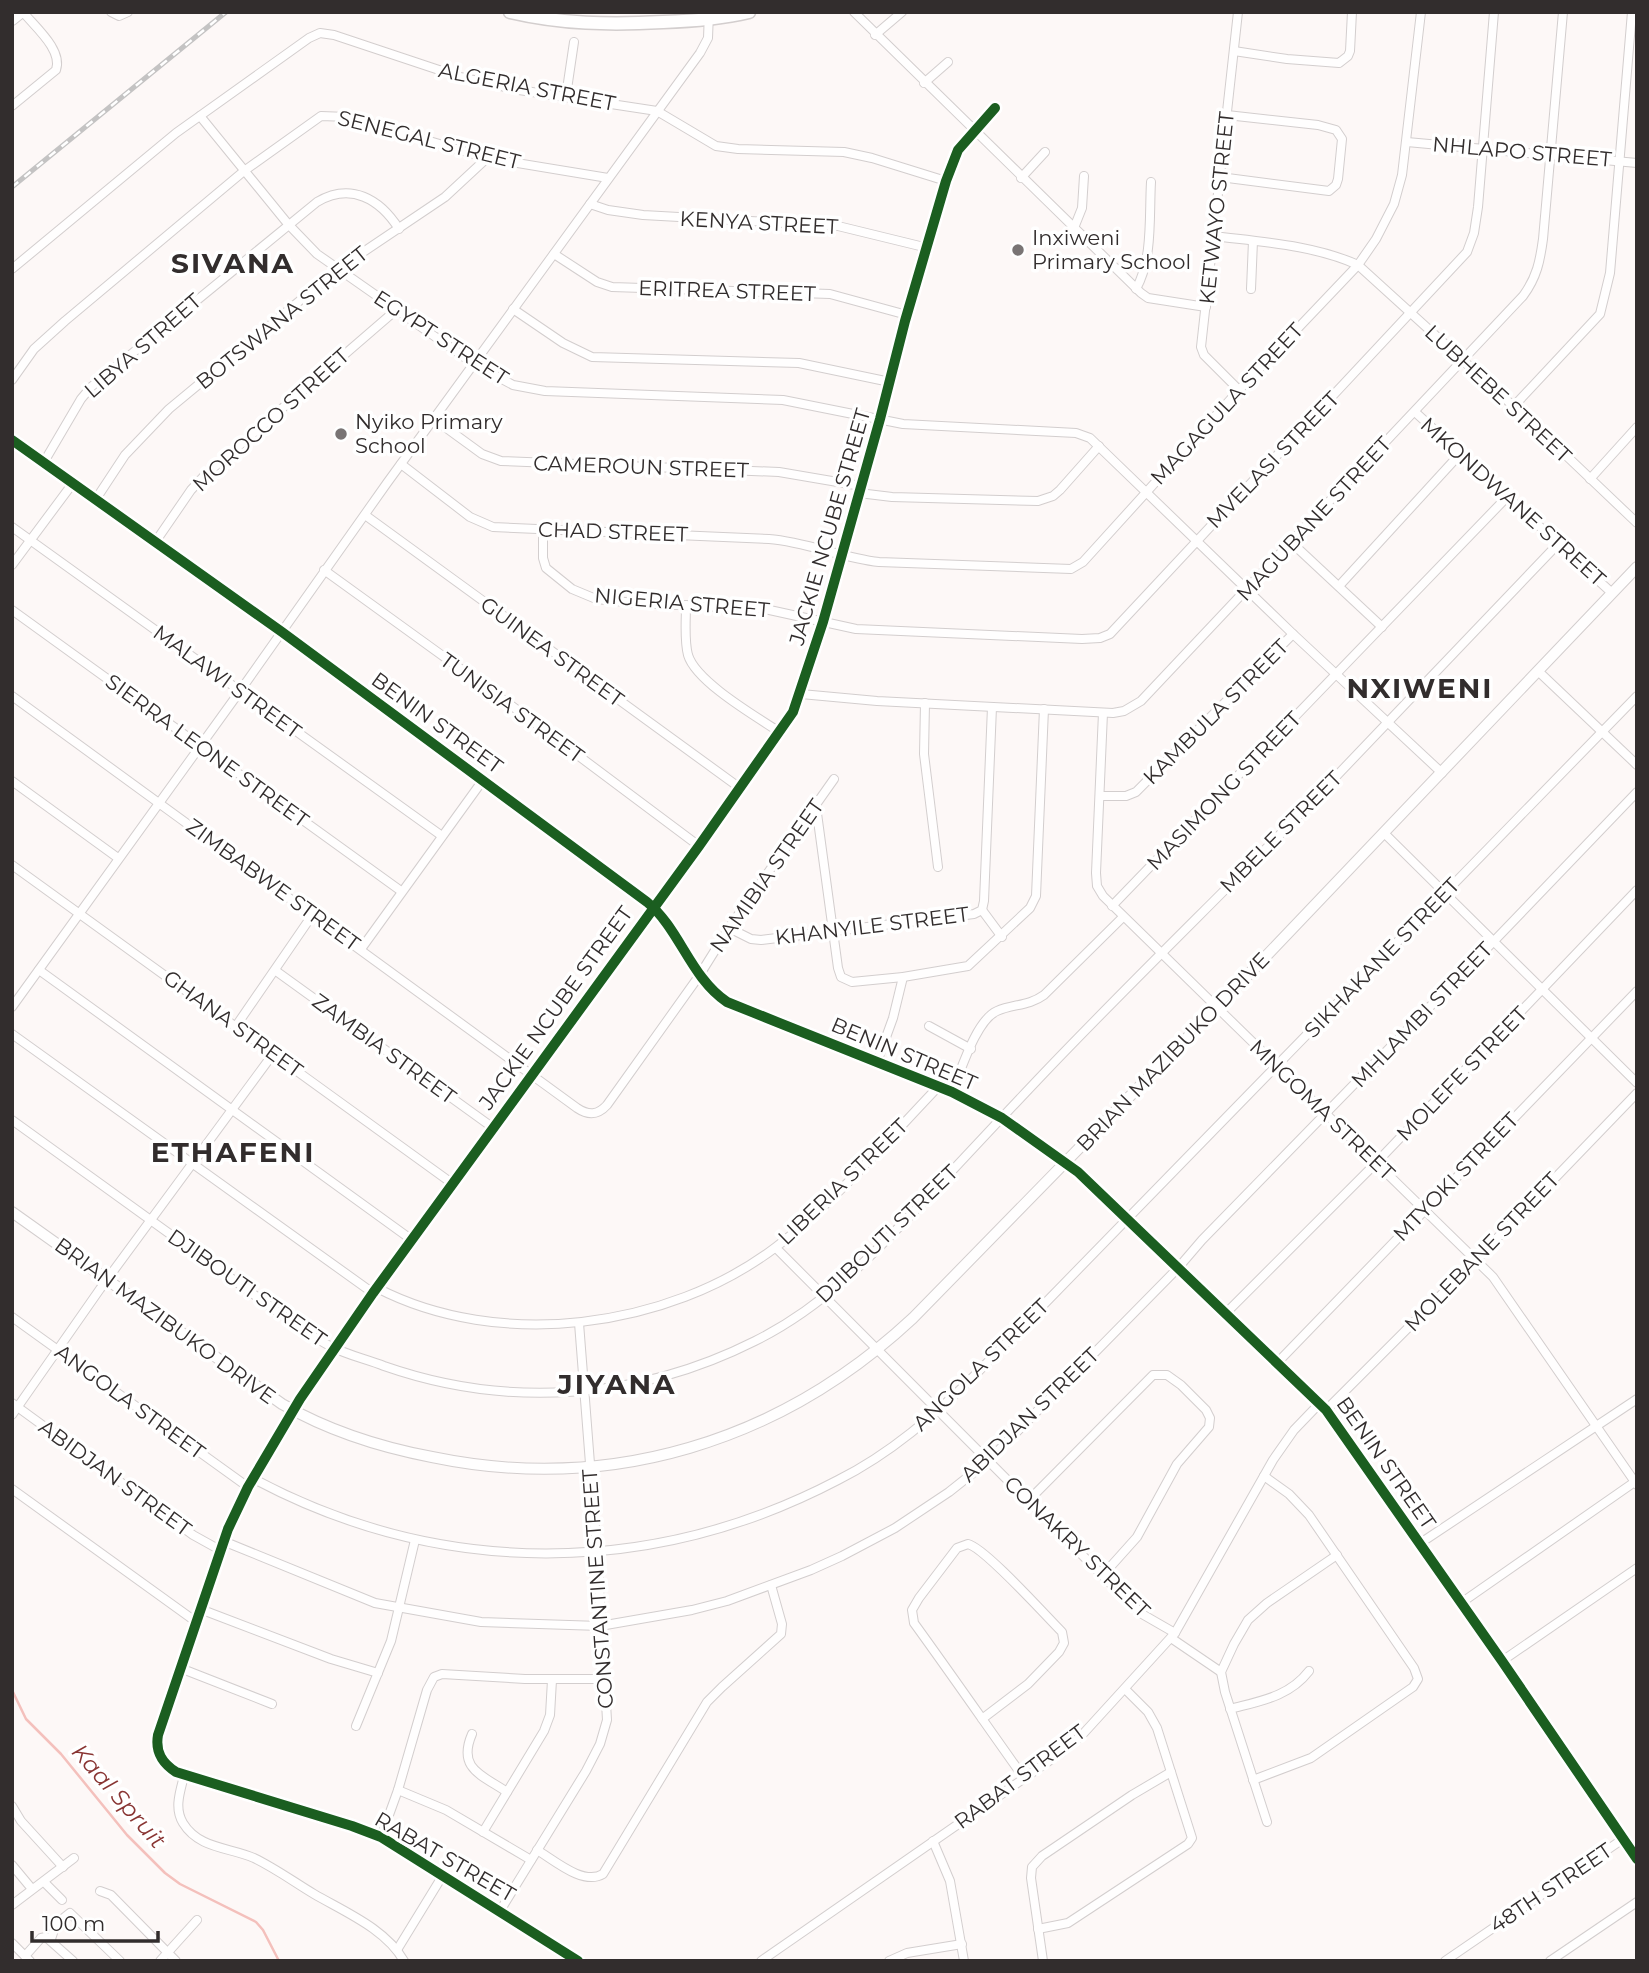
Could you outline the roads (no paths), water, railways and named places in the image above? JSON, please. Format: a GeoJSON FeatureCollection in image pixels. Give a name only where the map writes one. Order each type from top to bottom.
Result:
{"type":"FeatureCollection","features":[{"type":"Feature","properties":{"kind":"main road"},"geometry":{"type":"LineString","coordinates":[[510,12],[560,21],[598,24],[749,12]]}},
{"type":"Feature","properties":{"kind":"street"},"geometry":{"type":"LineString","coordinates":[[12,20],[22,12],[55,52],[59,61],[56,70],[12,106]]}},
{"type":"Feature","properties":{"kind":"street"},"geometry":{"type":"LineString","coordinates":[[111,12],[119,16],[128,12]]}},
{"type":"Feature","properties":{"kind":"street"},"geometry":{"type":"LineString","coordinates":[[854,12],[1136,289],[1148,298],[1206,307]]}},
{"type":"Feature","properties":{"kind":"street"},"geometry":{"type":"LineString","coordinates":[[875,35],[902,12]]}},
{"type":"Feature","properties":{"kind":"street","name":"KETWAYO STREET"},"geometry":{"type":"LineString","coordinates":[[1238,12],[1202,351],[1239,390]]}},
{"type":"Feature","properties":{"kind":"street"},"geometry":{"type":"LineString","coordinates":[[1234,51],[1339,63],[1350,51],[1352,12]]}},
{"type":"Feature","properties":{"kind":"street","name":"MAGAGULA STREET"},"geometry":{"type":"LineString","coordinates":[[843,554],[879,562],[1071,569],[1083,562],[1239,390],[1358,265],[1376,239],[1399,190],[1422,12]]}},
{"type":"Feature","properties":{"kind":"street","name":"MVELASI STREET"},"geometry":{"type":"LineString","coordinates":[[823,622],[842,628],[879,631],[1100,638],[1117,628],[1411,314],[1472,243],[1494,12]]}},
{"type":"Feature","properties":{"kind":"street","name":"MAGUBANE STREET"},"geometry":{"type":"LineString","coordinates":[[801,694],[925,704],[1103,713],[1124,711],[1141,701],[1523,296],[1537,273],[1543,239],[1563,12]]}},
{"type":"Feature","properties":{"kind":"street"},"geometry":{"type":"LineString","coordinates":[[1513,407],[1592,324],[1603,308],[1610,273],[1632,12]]}},
{"type":"Feature","properties":{"kind":"street"},"geometry":{"type":"LineString","coordinates":[[12,1007],[324,570],[706,44],[709,16]]}},
{"type":"Feature","properties":{"kind":"street","name":"ALGERIA STREET"},"geometry":{"type":"LineString","coordinates":[[12,269],[142,160],[200,116],[309,38],[324,33],[460,78],[657,111],[716,146],[844,152],[946,181]]}},
{"type":"Feature","properties":{"kind":"street"},"geometry":{"type":"LineString","coordinates":[[566,96],[574,42]]}},
{"type":"Feature","properties":{"kind":"street"},"geometry":{"type":"LineString","coordinates":[[925,83],[948,62]]}},
{"type":"Feature","properties":{"kind":"street","name":"JACKIE NCUBE STREET"},"geometry":{"type":"LineString","coordinates":[[164,1764],[157,1749],[158,1735],[222,1546],[251,1483],[293,1411],[492,1127],[699,846],[793,712],[801,694],[843,554],[946,181],[958,150],[995,108]]}},
{"type":"Feature","properties":{"kind":"street"},"geometry":{"type":"LineString","coordinates":[[1220,177],[1329,191],[1336,186],[1338,180],[1342,139],[1336,130],[1318,125],[1227,115]]}},
{"type":"Feature","properties":{"kind":"street","name":"EGYPT STREET"},"geometry":{"type":"LineString","coordinates":[[200,116],[288,224],[317,254],[474,364],[513,385],[534,390],[783,400],[902,425],[1076,433],[1090,438],[1337,676],[1442,773]]}},
{"type":"Feature","properties":{"kind":"street","name":"SENEGAL STREET"},"geometry":{"type":"LineString","coordinates":[[12,380],[26,359],[49,334],[244,171],[321,116],[348,117],[487,158],[608,178]]}},
{"type":"Feature","properties":{"kind":"street","name":"NHLAPO STREET"},"geometry":{"type":"LineString","coordinates":[[1407,142],[1637,163]]}},
{"type":"Feature","properties":{"kind":"street"},"geometry":{"type":"LineString","coordinates":[[1021,178],[1045,152]]}},
{"type":"Feature","properties":{"kind":"street","name":"BOTSWANA STREET"},"geometry":{"type":"LineString","coordinates":[[96,499],[125,455],[148,429],[338,269],[445,197],[487,158]]}},
{"type":"Feature","properties":{"kind":"street"},"geometry":{"type":"LineString","coordinates":[[1074,228],[1082,208],[1084,176]]}},
{"type":"Feature","properties":{"kind":"street"},"geometry":{"type":"LineString","coordinates":[[1136,289],[1142,278],[1146,259],[1151,182]]}},
{"type":"Feature","properties":{"kind":"street","name":"LIBYA STREET"},"geometry":{"type":"LineString","coordinates":[[44,462],[86,393],[288,224],[326,197],[346,193],[377,203],[399,229]]}},
{"type":"Feature","properties":{"kind":"street","name":"KENYA STREET"},"geometry":{"type":"LineString","coordinates":[[590,204],[608,210],[643,215],[838,226],[928,248]]}},
{"type":"Feature","properties":{"kind":"street"},"geometry":{"type":"LineString","coordinates":[[1214,236],[1331,254],[1358,265]]}},
{"type":"Feature","properties":{"kind":"street"},"geometry":{"type":"LineString","coordinates":[[1251,289],[1253,241]]}},
{"type":"Feature","properties":{"kind":"street","name":"ERITREA STREET"},"geometry":{"type":"LineString","coordinates":[[554,254],[597,282],[612,287],[830,294],[907,315]]}},
{"type":"Feature","properties":{"kind":"street","name":"LUBHEBE STREET"},"geometry":{"type":"LineString","coordinates":[[1358,265],[1637,523]]}},
{"type":"Feature","properties":{"kind":"street"},"geometry":{"type":"LineString","coordinates":[[513,309],[563,344],[592,357],[785,362],[891,382]]}},
{"type":"Feature","properties":{"kind":"street","name":"MOROCCO STREET"},"geometry":{"type":"LineString","coordinates":[[156,541],[198,482],[396,310]]}},
{"type":"Feature","properties":{"kind":"street","name":"MKONDWANE STREET"},"geometry":{"type":"LineString","coordinates":[[1415,412],[1612,593]]}},
{"type":"Feature","properties":{"kind":"street","name":"CAMEROUN STREET"},"geometry":{"type":"LineString","coordinates":[[434,419],[482,454],[501,461],[779,472],[892,497],[1038,501],[1053,496],[1060,490],[1098,446]]}},
{"type":"Feature","properties":{"kind":"street"},"geometry":{"type":"LineString","coordinates":[[1590,479],[1637,427]]}},
{"type":"Feature","properties":{"kind":"street","name":"BENIN STREET"},"geometry":{"type":"LineString","coordinates":[[12,440],[282,632],[654,908],[699,976],[727,1002],[952,1092],[1002,1118],[1066,1162],[1323,1406],[1637,1859]]}},
{"type":"Feature","properties":{"kind":"street"},"geometry":{"type":"LineString","coordinates":[[1339,586],[1459,455]]}},
{"type":"Feature","properties":{"kind":"street","name":"CHAD STREET"},"geometry":{"type":"LineString","coordinates":[[401,464],[478,522],[501,528],[769,539],[843,554]]}},
{"type":"Feature","properties":{"kind":"street"},"geometry":{"type":"LineString","coordinates":[[12,565],[73,482]]}},
{"type":"Feature","properties":{"kind":"street","name":"MASIMONG STREET"},"geometry":{"type":"LineString","coordinates":[[1112,906],[1507,497]]}},
{"type":"Feature","properties":{"kind":"street","name":"GUINEA STREET"},"geometry":{"type":"LineString","coordinates":[[365,515],[740,788]]}},
{"type":"Feature","properties":{"kind":"street","name":"MALAWI STREET"},"geometry":{"type":"LineString","coordinates":[[12,527],[442,836]]}},
{"type":"Feature","properties":{"kind":"street","name":"NIGERIA STREET"},"geometry":{"type":"LineString","coordinates":[[544,529],[544,563],[572,589],[588,597],[606,601],[765,609],[823,622]]}},
{"type":"Feature","properties":{"kind":"street"},"geometry":{"type":"LineString","coordinates":[[1292,543],[1382,627]]}},
{"type":"Feature","properties":{"kind":"street","name":"MBELE STREET"},"geometry":{"type":"LineString","coordinates":[[1002,1118],[1557,545]]}},
{"type":"Feature","properties":{"kind":"street","name":"BRIAN MAZIBUKO DRIVE"},"geometry":{"type":"LineString","coordinates":[[12,1212],[293,1411],[354,1437],[404,1452],[524,1470],[589,1468],[655,1458],[748,1427],[809,1398],[878,1350],[913,1318],[1217,1007],[1637,567]]}},
{"type":"Feature","properties":{"kind":"street","name":"TUNISIA STREET"},"geometry":{"type":"LineString","coordinates":[[324,570],[699,846]]}},
{"type":"Feature","properties":{"kind":"street"},"geometry":{"type":"LineString","coordinates":[[686,606],[687,648],[695,668],[709,682],[780,733]]}},
{"type":"Feature","properties":{"kind":"street","name":"SIERRA LEONE STREET"},"geometry":{"type":"LineString","coordinates":[[12,610],[401,891]]}},
{"type":"Feature","properties":{"kind":"street","name":"KAMBULA STREET"},"geometry":{"type":"LineString","coordinates":[[1100,796],[1126,796],[1136,792],[1293,634]]}},
{"type":"Feature","properties":{"kind":"street"},"geometry":{"type":"LineString","coordinates":[[1538,671],[1637,765]]}},
{"type":"Feature","properties":{"kind":"street","name":"ZIMBABWE STREET"},"geometry":{"type":"LineString","coordinates":[[12,696],[533,1074]]}},
{"type":"Feature","properties":{"kind":"street","name":"SIKHAKANE STREET"},"geometry":{"type":"LineString","coordinates":[[1128,1221],[1637,696]]}},
{"type":"Feature","properties":{"kind":"street"},"geometry":{"type":"LineString","coordinates":[[925,704],[925,762],[938,867]]}},
{"type":"Feature","properties":{"kind":"street","name":"KHANYILE STREET"},"geometry":{"type":"LineString","coordinates":[[729,928],[751,939],[761,940],[974,914],[982,910],[992,707]]}},
{"type":"Feature","properties":{"kind":"street"},"geometry":{"type":"LineString","coordinates":[[816,806],[838,968],[844,979],[852,982],[903,977],[968,966],[1030,908],[1038,888],[1044,709]]}},
{"type":"Feature","properties":{"kind":"street","name":"MNGOMA STREET"},"geometry":{"type":"LineString","coordinates":[[1103,713],[1096,880],[1102,896],[1476,1259],[1507,1295],[1636,1482]]}},
{"type":"Feature","properties":{"kind":"street","name":"NAMIBIA STREET"},"geometry":{"type":"LineString","coordinates":[[533,1074],[583,1113],[597,1113],[607,1105],[834,779]]}},
{"type":"Feature","properties":{"kind":"street"},"geometry":{"type":"LineString","coordinates":[[361,949],[483,780]]}},
{"type":"Feature","properties":{"kind":"street"},"geometry":{"type":"LineString","coordinates":[[12,781],[118,858]]}},
{"type":"Feature","properties":{"kind":"street","name":"MHLAMBI STREET"},"geometry":{"type":"LineString","coordinates":[[1178,1268],[1202,1240],[1637,792]]}},
{"type":"Feature","properties":{"kind":"street"},"geometry":{"type":"LineString","coordinates":[[1384,833],[1637,1083]]}},
{"type":"Feature","properties":{"kind":"street","name":"GHANA STREET"},"geometry":{"type":"LineString","coordinates":[[12,865],[453,1184]]}},
{"type":"Feature","properties":{"kind":"street","name":"MOLEFE STREET"},"geometry":{"type":"LineString","coordinates":[[1225,1314],[1376,1163],[1637,890]]}},
{"type":"Feature","properties":{"kind":"street"},"geometry":{"type":"LineString","coordinates":[[982,910],[1002,937]]}},
{"type":"Feature","properties":{"kind":"street"},"geometry":{"type":"LineString","coordinates":[[236,1026],[313,914]]}},
{"type":"Feature","properties":{"kind":"street"},"geometry":{"type":"LineString","coordinates":[[952,1092],[980,1027],[988,1016],[996,1011],[1039,999],[1123,917]]}},
{"type":"Feature","properties":{"kind":"street"},"geometry":{"type":"LineString","coordinates":[[39,970],[412,1240]]}},
{"type":"Feature","properties":{"kind":"street","name":"ZAMBIA STREET"},"geometry":{"type":"LineString","coordinates":[[276,971],[492,1127]]}},
{"type":"Feature","properties":{"kind":"street"},"geometry":{"type":"LineString","coordinates":[[877,1062],[893,1018],[903,977]]}},
{"type":"Feature","properties":{"kind":"street","name":"MTYOKI STREET"},"geometry":{"type":"LineString","coordinates":[[1277,1363],[1637,991]]}},
{"type":"Feature","properties":{"kind":"street"},"geometry":{"type":"LineString","coordinates":[[929,1026],[971,1049]]}},
{"type":"Feature","properties":{"kind":"street","name":"LIBERIA STREET"},"geometry":{"type":"LineString","coordinates":[[12,1034],[191,1165],[375,1291],[480,1319],[531,1324],[579,1323],[629,1314],[676,1300],[722,1280],[776,1248],[843,1186],[939,1086]]}},
{"type":"Feature","properties":{"kind":"street"},"geometry":{"type":"LineString","coordinates":[[14,1408],[273,1055]]}},
{"type":"Feature","properties":{"kind":"street","name":"MOLEBANE STREET"},"geometry":{"type":"LineString","coordinates":[[1323,1406],[1476,1259],[1637,1093]]}},
{"type":"Feature","properties":{"kind":"street","name":"DJIBOUTI STREET"},"geometry":{"type":"LineString","coordinates":[[12,1120],[289,1320],[334,1349],[407,1373],[471,1389],[520,1393],[583,1392],[657,1380],[710,1362],[777,1330],[825,1297],[887,1240],[1002,1118]]}},
{"type":"Feature","properties":{"kind":"street","name":"ANGOLA STREET"},"geometry":{"type":"LineString","coordinates":[[12,1317],[251,1483],[342,1519],[415,1540],[501,1553],[597,1553],[684,1539],[763,1515],[840,1479],[889,1449],[976,1374],[1128,1221]]}},
{"type":"Feature","properties":{"kind":"street","name":"CONAKRY STREET"},"geometry":{"type":"LineString","coordinates":[[776,1248],[1142,1614],[1221,1672]]}},
{"type":"Feature","properties":{"kind":"street","name":"ABIDJAN STREET"},"geometry":{"type":"LineString","coordinates":[[14,1408],[193,1535],[361,1598],[397,1608],[481,1622],[600,1626],[692,1610],[771,1585],[842,1556],[895,1528],[927,1508],[988,1461],[1178,1268]]}},
{"type":"Feature","properties":{"kind":"street","name":"CONSTANTINE STREET"},"geometry":{"type":"LineString","coordinates":[[500,1911],[600,1744],[607,1720],[579,1323]]}},
{"type":"Feature","properties":{"kind":"street"},"geometry":{"type":"LineString","coordinates":[[1029,1500],[1153,1375],[1171,1376],[1206,1410],[1210,1418],[1209,1427],[1177,1464],[1137,1537],[1103,1575]]}},
{"type":"Feature","properties":{"kind":"street"},"geometry":{"type":"LineString","coordinates":[[1419,1544],[1637,1399]]}},
{"type":"Feature","properties":{"kind":"street","name":"RABAT STREET"},"geometry":{"type":"LineString","coordinates":[[761,1961],[1073,1743],[1173,1636],[1288,1438],[1323,1406]]}},
{"type":"Feature","properties":{"kind":"street"},"geometry":{"type":"LineString","coordinates":[[1253,1780],[1311,1758],[1413,1687],[1418,1679],[1414,1668],[1337,1555],[1295,1499],[1264,1476]]}},
{"type":"Feature","properties":{"kind":"street"},"geometry":{"type":"LineString","coordinates":[[1461,1602],[1636,1482]]}},
{"type":"Feature","properties":{"kind":"street"},"geometry":{"type":"LineString","coordinates":[[12,1489],[195,1621]]}},
{"type":"Feature","properties":{"kind":"street"},"geometry":{"type":"LineString","coordinates":[[356,1726],[391,1641],[415,1540]]}},
{"type":"Feature","properties":{"kind":"street"},"geometry":{"type":"LineString","coordinates":[[982,1719],[1028,1684],[1059,1653],[1064,1640],[1062,1632],[1003,1573],[978,1549],[968,1544],[959,1546],[945,1563],[919,1598],[911,1614],[914,1623],[982,1719],[1024,1778]]}},
{"type":"Feature","properties":{"kind":"street"},"geometry":{"type":"LineString","coordinates":[[1267,1822],[1230,1709],[1221,1672],[1234,1644],[1254,1613],[1337,1555]]}},
{"type":"Feature","properties":{"kind":"street"},"geometry":{"type":"LineString","coordinates":[[1502,1661],[1637,1568]]}},
{"type":"Feature","properties":{"kind":"street"},"geometry":{"type":"LineString","coordinates":[[537,1850],[585,1877],[596,1878],[603,1874],[707,1702],[781,1634],[782,1624],[771,1585]]}},
{"type":"Feature","properties":{"kind":"street"},"geometry":{"type":"LineString","coordinates":[[200,1609],[331,1659],[378,1673]]}},
{"type":"Feature","properties":{"kind":"street"},"geometry":{"type":"LineString","coordinates":[[180,1668],[272,1704]]}},
{"type":"Feature","properties":{"kind":"street"},"geometry":{"type":"LineString","coordinates":[[1230,1709],[1289,1691],[1309,1671]]}},
{"type":"Feature","properties":{"kind":"street"},"geometry":{"type":"LineString","coordinates":[[381,1838],[427,1690],[434,1677],[442,1674],[552,1680],[605,1679]]}},
{"type":"Feature","properties":{"kind":"street","name":"RABAT STREET"},"geometry":{"type":"LineString","coordinates":[[483,1832],[548,1723],[552,1680]]}},
{"type":"Feature","properties":{"kind":"street"},"geometry":{"type":"LineString","coordinates":[[1038,1929],[1060,1926],[1083,1914],[1188,1844],[1192,1838],[1153,1721],[1125,1689]]}},
{"type":"Feature","properties":{"kind":"street"},"geometry":{"type":"LineString","coordinates":[[472,1734],[466,1755],[470,1766],[507,1792]]}},
{"type":"Feature","properties":{"kind":"street","name":"RABAT STREET"},"geometry":{"type":"LineString","coordinates":[[164,1764],[184,1776],[352,1826],[381,1838],[578,1961]]}},
{"type":"Feature","properties":{"kind":"street"},"geometry":{"type":"LineString","coordinates":[[1043,1961],[1031,1878],[1032,1867],[1132,1795],[1171,1772]]}},
{"type":"Feature","properties":{"kind":"street"},"geometry":{"type":"LineString","coordinates":[[184,1776],[178,1809],[191,1833],[204,1843],[244,1854],[264,1863],[372,1929],[397,1950],[404,1961]]}},
{"type":"Feature","properties":{"kind":"street"},"geometry":{"type":"LineString","coordinates":[[398,1790],[434,1804],[531,1860]]}},
{"type":"Feature","properties":{"kind":"street"},"geometry":{"type":"LineString","coordinates":[[12,1806],[21,1821],[63,1867]]}},
{"type":"Feature","properties":{"kind":"street","name":"48TH STREET"},"geometry":{"type":"LineString","coordinates":[[1445,1961],[1623,1839]]}},
{"type":"Feature","properties":{"kind":"street"},"geometry":{"type":"LineString","coordinates":[[933,1841],[950,1881],[964,1961]]}},
{"type":"Feature","properties":{"kind":"street"},"geometry":{"type":"LineString","coordinates":[[12,1905],[74,1858]]}},
{"type":"Feature","properties":{"kind":"street"},"geometry":{"type":"LineString","coordinates":[[12,1865],[32,1889]]}},
{"type":"Feature","properties":{"kind":"street"},"geometry":{"type":"LineString","coordinates":[[397,1950],[443,1875]]}},
{"type":"Feature","properties":{"kind":"street"},"geometry":{"type":"LineString","coordinates":[[44,1882],[62,1900]]}},
{"type":"Feature","properties":{"kind":"street"},"geometry":{"type":"LineString","coordinates":[[100,1891],[111,1895],[176,1961]]}},
{"type":"Feature","properties":{"kind":"street"},"geometry":{"type":"LineString","coordinates":[[1550,1961],[1637,1902]]}},
{"type":"Feature","properties":{"kind":"street"},"geometry":{"type":"LineString","coordinates":[[51,1939],[56,1924],[70,1913],[120,1961]]}},
{"type":"Feature","properties":{"kind":"street"},"geometry":{"type":"LineString","coordinates":[[160,1961],[197,1920]]}},
{"type":"Feature","properties":{"kind":"street"},"geometry":{"type":"LineString","coordinates":[[12,1943],[28,1958],[43,1937],[51,1939],[73,1961]]}},
{"type":"Feature","properties":{"kind":"street"},"geometry":{"type":"LineString","coordinates":[[889,1961],[907,1953],[962,1944]]}},
{"type":"Feature","properties":{"kind":"waterway","name":"Kaal Spruit"},"geometry":{"type":"LineString","coordinates":[[12,1690],[26,1719],[61,1754],[127,1835],[165,1873],[180,1884],[256,1922],[279,1961]]}},
{"type":"Feature","properties":{"kind":"railway"},"geometry":{"type":"LineString","coordinates":[[12,187],[226,12]]}},
{"type":"Feature","properties":{"kind":"place","name":"Inxiweni Primary School"},"geometry":{"type":"Point","coordinates":[1018,250]}},
{"type":"Feature","properties":{"kind":"place","name":"Nyiko Primary School"},"geometry":{"type":"Point","coordinates":[341,434]}},
{"type":"Feature","properties":{"kind":"district","name":"SIVANA"},"geometry":{"type":"Point","coordinates":[233,263]}},
{"type":"Feature","properties":{"kind":"district","name":"NXIWENI"},"geometry":{"type":"Point","coordinates":[1420,688]}},
{"type":"Feature","properties":{"kind":"district","name":"ETHAFENI"},"geometry":{"type":"Point","coordinates":[233,1152]}},
{"type":"Feature","properties":{"kind":"district","name":"JIYANA"},"geometry":{"type":"Point","coordinates":[617,1384]}}]}
